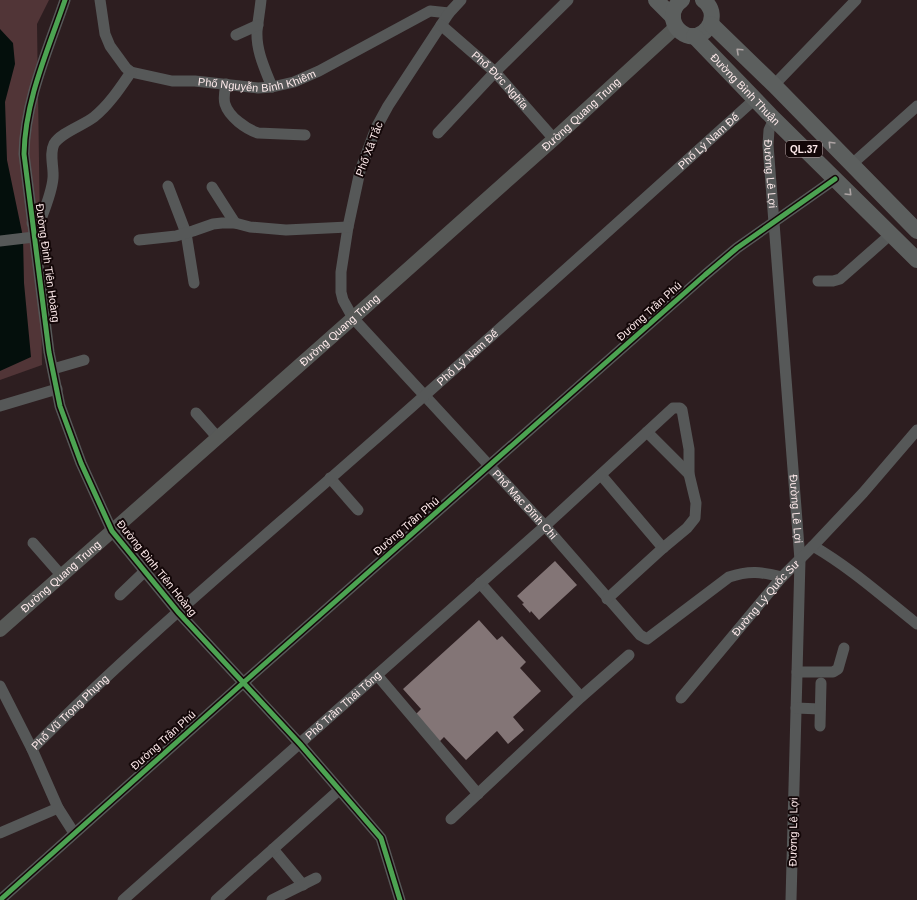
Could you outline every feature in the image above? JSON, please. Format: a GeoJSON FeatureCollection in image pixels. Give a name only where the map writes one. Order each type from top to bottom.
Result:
{"type":"FeatureCollection","features":[{"type":"Feature","properties":{"kind":"highway"},"geometry":{"type":"LineString","coordinates":[[656,0],[675,22]]}},
{"type":"Feature","properties":{"kind":"highway"},"geometry":{"type":"LineString","coordinates":[[675,22],[676,6],[682,0]]}},
{"type":"Feature","properties":{"kind":"highway"},"geometry":{"type":"LineString","coordinates":[[694,36],[704,32],[710,24],[712,12],[706,0]]}},
{"type":"Feature","properties":{"kind":"highway","name":"Đường Bình Thuận"},"geometry":{"type":"LineString","coordinates":[[675,22],[684,34],[694,36],[774,119],[917,260]]}},
{"type":"Feature","properties":{"kind":"highway","name":"Đường Bình Thuận"},"geometry":{"type":"LineString","coordinates":[[710,24],[774,85],[851,165],[917,230]]}},
{"type":"Feature","properties":{"kind":"main road","name":"Đường Quang Trung"},"geometry":{"type":"LineString","coordinates":[[0,630],[554,139],[675,22]]}},
{"type":"Feature","properties":{"kind":"street","name":"Đường Đinh Tiên Hoàng"},"geometry":{"type":"LineString","coordinates":[[65,0],[34,90],[25,125],[24,154],[32,223],[53,369],[60,406],[81,463],[112,531],[144,572],[178,612],[300,744],[381,838],[400,900]]}},
{"type":"Feature","properties":{"kind":"street"},"geometry":{"type":"LineString","coordinates":[[32,223],[41,219],[52,186],[52,152],[54,143],[63,135],[95,116],[110,101],[132,72],[126,68],[110,46],[106,34],[100,0]]}},
{"type":"Feature","properties":{"kind":"street"},"geometry":{"type":"LineString","coordinates":[[261,0],[258,25],[258,45],[272,88]]}},
{"type":"Feature","properties":{"kind":"street","name":"Phố Xã Tắc"},"geometry":{"type":"LineString","coordinates":[[353,318],[343,300],[341,272],[348,227],[360,171],[376,128],[388,106],[449,13],[461,0]]}},
{"type":"Feature","properties":{"kind":"street"},"geometry":{"type":"LineString","coordinates":[[438,133],[494,72],[568,0]]}},
{"type":"Feature","properties":{"kind":"street"},"geometry":{"type":"LineString","coordinates":[[774,85],[856,0]]}},
{"type":"Feature","properties":{"kind":"street","name":"Phố Nguyễn Bỉnh Khiêm"},"geometry":{"type":"LineString","coordinates":[[132,72],[172,81],[272,88],[294,82],[319,72],[426,13],[437,11],[449,13]]}},
{"type":"Feature","properties":{"kind":"street"},"geometry":{"type":"LineString","coordinates":[[236,35],[258,25]]}},
{"type":"Feature","properties":{"kind":"street","name":"Phố Đức Nghĩa"},"geometry":{"type":"LineString","coordinates":[[441,25],[494,72],[554,139]]}},
{"type":"Feature","properties":{"kind":"street"},"geometry":{"type":"LineString","coordinates":[[226,84],[224,98],[228,110],[234,117],[252,131],[258,134],[305,135]]}},
{"type":"Feature","properties":{"kind":"street","name":"Phố Lý Nam Đế"},"geometry":{"type":"LineString","coordinates":[[178,612],[425,395],[755,99]]}},
{"type":"Feature","properties":{"kind":"street"},"geometry":{"type":"LineString","coordinates":[[851,165],[917,106]]}},
{"type":"Feature","properties":{"kind":"street","name":"Đường Lê Lợi"},"geometry":{"type":"LineString","coordinates":[[774,119],[770,127],[768,140],[773,223],[800,560],[791,900]]}},
{"type":"Feature","properties":{"kind":"street","name":"Đường Trần Phú"},"geometry":{"type":"LineString","coordinates":[[0,900],[705,275],[737,248],[836,180]]}},
{"type":"Feature","properties":{"kind":"street"},"geometry":{"type":"LineString","coordinates":[[168,186],[186,233],[194,283]]}},
{"type":"Feature","properties":{"kind":"street"},"geometry":{"type":"LineString","coordinates":[[212,187],[235,223]]}},
{"type":"Feature","properties":{"kind":"street"},"geometry":{"type":"LineString","coordinates":[[139,240],[167,238],[213,224],[235,223],[250,227],[286,230],[348,227]]}},
{"type":"Feature","properties":{"kind":"street"},"geometry":{"type":"LineString","coordinates":[[818,281],[833,281],[840,279],[891,234]]}},
{"type":"Feature","properties":{"kind":"street"},"geometry":{"type":"LineString","coordinates":[[0,241],[34,237]]}},
{"type":"Feature","properties":{"kind":"street","name":"Phố Mạc Đĩnh Chi"},"geometry":{"type":"LineString","coordinates":[[353,318],[490,465],[640,635],[647,638],[729,577],[743,572],[756,572],[782,577]]}},
{"type":"Feature","properties":{"kind":"street"},"geometry":{"type":"LineString","coordinates":[[53,369],[84,360]]}},
{"type":"Feature","properties":{"kind":"street"},"geometry":{"type":"LineString","coordinates":[[0,406],[57,389]]}},
{"type":"Feature","properties":{"kind":"street","name":"Phố Trần Thái Tông"},"geometry":{"type":"LineString","coordinates":[[126,899],[545,526],[673,408],[680,408],[682,410],[689,449],[689,474]]}},
{"type":"Feature","properties":{"kind":"street"},"geometry":{"type":"LineString","coordinates":[[196,413],[218,438]]}},
{"type":"Feature","properties":{"kind":"street","name":"Đường Lý Quốc Sư"},"geometry":{"type":"LineString","coordinates":[[681,698],[782,577],[863,493],[917,430]]}},
{"type":"Feature","properties":{"kind":"street"},"geometry":{"type":"LineString","coordinates":[[608,599],[687,528],[695,518],[696,503],[689,474],[647,432]]}},
{"type":"Feature","properties":{"kind":"street"},"geometry":{"type":"LineString","coordinates":[[601,474],[663,548]]}},
{"type":"Feature","properties":{"kind":"street"},"geometry":{"type":"LineString","coordinates":[[330,478],[358,510]]}},
{"type":"Feature","properties":{"kind":"street"},"geometry":{"type":"LineString","coordinates":[[33,543],[61,575]]}},
{"type":"Feature","properties":{"kind":"street"},"geometry":{"type":"LineString","coordinates":[[813,546],[851,570],[917,624]]}},
{"type":"Feature","properties":{"kind":"street"},"geometry":{"type":"LineString","coordinates":[[120,595],[144,572]]}},
{"type":"Feature","properties":{"kind":"street"},"geometry":{"type":"LineString","coordinates":[[480,583],[581,697]]}},
{"type":"Feature","properties":{"kind":"street","name":"Phố Vũ Trọng Phụng"},"geometry":{"type":"LineString","coordinates":[[74,833],[58,808],[32,749],[70,711],[178,612]]}},
{"type":"Feature","properties":{"kind":"street"},"geometry":{"type":"LineString","coordinates":[[797,672],[833,672],[838,669],[844,648]]}},
{"type":"Feature","properties":{"kind":"street"},"geometry":{"type":"LineString","coordinates":[[451,819],[581,697],[629,655]]}},
{"type":"Feature","properties":{"kind":"street"},"geometry":{"type":"LineString","coordinates":[[377,675],[478,794]]}},
{"type":"Feature","properties":{"kind":"street"},"geometry":{"type":"LineString","coordinates":[[820,726],[821,684]]}},
{"type":"Feature","properties":{"kind":"street"},"geometry":{"type":"LineString","coordinates":[[0,686],[32,749]]}},
{"type":"Feature","properties":{"kind":"street"},"geometry":{"type":"LineString","coordinates":[[796,708],[820,709]]}},
{"type":"Feature","properties":{"kind":"street"},"geometry":{"type":"LineString","coordinates":[[216,900],[340,790]]}},
{"type":"Feature","properties":{"kind":"street"},"geometry":{"type":"LineString","coordinates":[[0,833],[58,808]]}},
{"type":"Feature","properties":{"kind":"street"},"geometry":{"type":"LineString","coordinates":[[273,849],[303,885]]}},
{"type":"Feature","properties":{"kind":"street"},"geometry":{"type":"LineString","coordinates":[[272,900],[316,878]]}},
{"type":"Feature","properties":{"kind":"shaded area"},"geometry":{"type":"Polygon","coordinates":[[[0,0],[49,0],[37,24],[42,365],[0,380],[0,0]]]}},
{"type":"Feature","properties":{"kind":"shaded area"},"geometry":{"type":"Polygon","coordinates":[[[0,29],[13,43],[15,64],[5,102],[7,160],[23,237],[24,283],[31,357],[0,371],[0,29]]]}},
{"type":"Feature","properties":{"kind":"building"},"geometry":{"type":"Polygon","coordinates":[[[555,561],[577,585],[539,620],[531,611],[530,613],[522,604],[524,603],[517,596],[555,561]]]}},
{"type":"Feature","properties":{"kind":"building"},"geometry":{"type":"Polygon","coordinates":[[[479,620],[497,640],[502,636],[526,662],[520,668],[541,691],[513,717],[524,730],[508,744],[497,731],[466,760],[444,737],[439,742],[415,715],[421,709],[403,689],[479,620]]]}},
{"type":"Feature","properties":{"kind":"cycle path"},"geometry":{"type":"LineString","coordinates":[[65,0],[38,76],[28,114],[24,154],[49,352],[60,406],[81,463],[112,531],[178,612],[300,744],[381,838],[400,900]]}},
{"type":"Feature","properties":{"kind":"cycle path"},"geometry":{"type":"LineString","coordinates":[[0,900],[705,275],[737,248],[835,179]]}}]}
